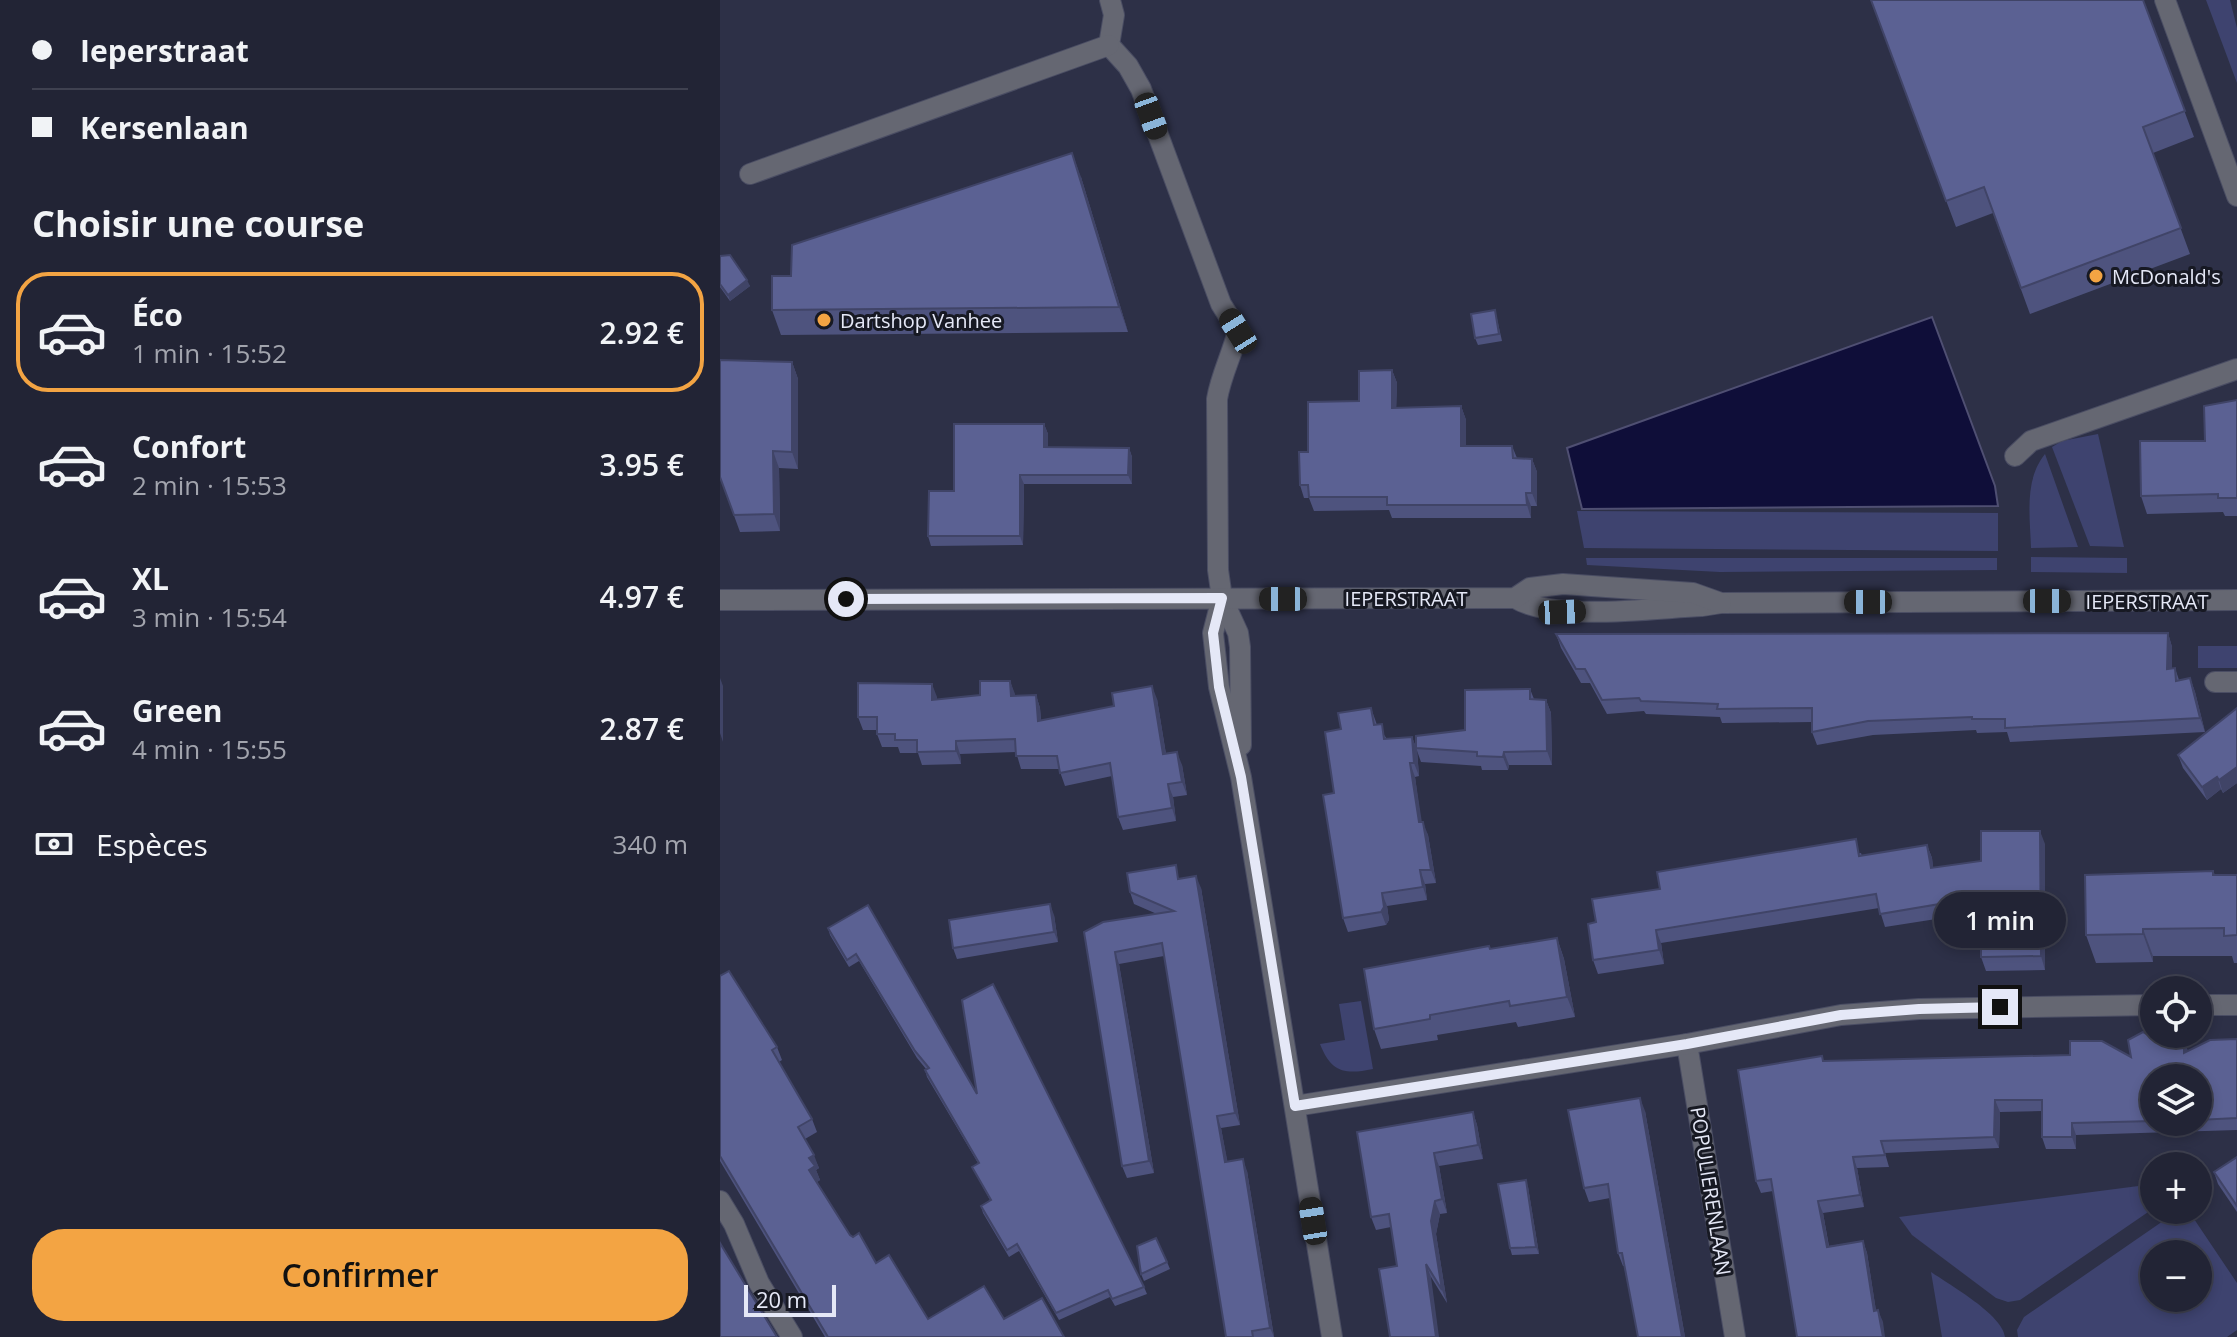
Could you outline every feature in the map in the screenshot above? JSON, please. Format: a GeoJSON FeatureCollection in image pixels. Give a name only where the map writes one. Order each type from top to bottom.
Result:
{"type":"FeatureCollection","features":[{"type":"Feature","properties":{"kind":"street"},"geometry":{"type":"LineString","coordinates":[[1109,45],[1114,15],[1110,0]]}},
{"type":"Feature","properties":{"kind":"street"},"geometry":{"type":"LineString","coordinates":[[2165,0],[2237,196]]}},
{"type":"Feature","properties":{"kind":"street"},"geometry":{"type":"LineString","coordinates":[[750,174],[1109,45]]}},
{"type":"Feature","properties":{"kind":"street"},"geometry":{"type":"LineString","coordinates":[[1109,45],[1128,66],[1141,89],[1221,304],[1238,331],[1232,353],[1221,374],[1217,399],[1218,570],[1222,598],[1238,633],[1241,777],[1332,1337]]}},
{"type":"Feature","properties":{"kind":"street"},"geometry":{"type":"LineString","coordinates":[[2015,456],[2031,441],[2237,369]]}},
{"type":"Feature","properties":{"kind":"street","name":"IEPERSTRAAT"},"geometry":{"type":"LineString","coordinates":[[720,600],[1515,598],[1529,606],[1562,612],[1721,603],[2237,600]]}},
{"type":"Feature","properties":{"kind":"street"},"geometry":{"type":"LineString","coordinates":[[2215,682],[2237,682]]}},
{"type":"Feature","properties":{"kind":"street"},"geometry":{"type":"LineString","coordinates":[[1295,1106],[1687,1044],[1841,1015],[1919,1009],[2140,1005]]}},
{"type":"Feature","properties":{"kind":"street"},"geometry":{"type":"LineString","coordinates":[[2212,1005],[2237,1005]]}},
{"type":"Feature","properties":{"kind":"street","name":"POPULIERENLAAN"},"geometry":{"type":"LineString","coordinates":[[1687,1044],[1735,1337]]}},
{"type":"Feature","properties":{"kind":"street"},"geometry":{"type":"LineString","coordinates":[[720,1201],[734,1224],[759,1283],[792,1337]]}},
{"type":"Feature","properties":{"kind":"shaded area"},"geometry":{"type":"Polygon","coordinates":[[[2206,0],[2230,0],[2237,28],[2237,83],[2206,0]]]}},
{"type":"Feature","properties":{"kind":"shaded area"},"geometry":{"type":"Polygon","coordinates":[[[1932,317],[1995,486],[1998,506],[1582,509],[1567,448],[1932,317]]]}},
{"type":"Feature","properties":{"kind":"shaded area"},"geometry":{"type":"Polygon","coordinates":[[[2098,434],[2124,547],[2090,546],[2052,447],[2062,441],[2098,434]]]}},
{"type":"Feature","properties":{"kind":"shaded area"},"geometry":{"type":"Polygon","coordinates":[[[2045,454],[2078,547],[2031,548],[2031,487],[2038,464],[2045,454]]]}},
{"type":"Feature","properties":{"kind":"shaded area"},"geometry":{"type":"Polygon","coordinates":[[[1577,511],[1998,513],[1998,551],[1584,548],[1577,511]]]}},
{"type":"Feature","properties":{"kind":"shaded area"},"geometry":{"type":"Polygon","coordinates":[[[2031,557],[2127,558],[2127,573],[2031,572],[2031,557]]]}},
{"type":"Feature","properties":{"kind":"shaded area"},"geometry":{"type":"Polygon","coordinates":[[[1586,558],[1997,558],[1997,570],[1720,572],[1587,565],[1586,558]]]}},
{"type":"Feature","properties":{"kind":"shaded area"},"geometry":{"type":"Polygon","coordinates":[[[2198,646],[2237,646],[2237,668],[2198,668],[2198,646]]]}},
{"type":"Feature","properties":{"kind":"shaded area"},"geometry":{"type":"Polygon","coordinates":[[[1361,1001],[1373,1069],[1346,1071],[1329,1061],[1320,1044],[1345,1040],[1339,1004],[1361,1001]]]}},
{"type":"Feature","properties":{"kind":"shaded area"},"geometry":{"type":"Polygon","coordinates":[[[2140,1186],[2140,1218],[2020,1300],[2008,1302],[1996,1298],[1912,1235],[1899,1217],[2140,1186]]]}},
{"type":"Feature","properties":{"kind":"shaded area"},"geometry":{"type":"Polygon","coordinates":[[[2159,1224],[2197,1224],[2208,1240],[2140,1240],[2140,1312],[2212,1312],[2212,1246],[2237,1283],[2237,1330],[2227,1337],[2018,1337],[2017,1330],[2024,1317],[2159,1224]]]}},
{"type":"Feature","properties":{"kind":"shaded area"},"geometry":{"type":"Polygon","coordinates":[[[1931,1272],[1986,1310],[2002,1328],[2005,1337],[1942,1337],[1931,1272]]]}},
{"type":"Feature","properties":{"kind":"building"},"geometry":{"type":"Polygon","coordinates":[[[1871,0],[2143,0],[2185,111],[2143,127],[2181,228],[2021,288],[1984,187],[1946,201],[1871,0]]]}},
{"type":"Feature","properties":{"kind":"building"},"geometry":{"type":"Polygon","coordinates":[[[1072,153],[1119,307],[772,310],[772,276],[791,276],[792,245],[1072,153]]]}},
{"type":"Feature","properties":{"kind":"building"},"geometry":{"type":"Polygon","coordinates":[[[730,255],[747,280],[728,295],[720,284],[720,256],[730,255]]]}},
{"type":"Feature","properties":{"kind":"building"},"geometry":{"type":"Polygon","coordinates":[[[1495,310],[1499,334],[1475,338],[1471,314],[1495,310]]]}},
{"type":"Feature","properties":{"kind":"building"},"geometry":{"type":"Polygon","coordinates":[[[720,360],[792,362],[792,452],[773,451],[774,514],[734,515],[720,477],[720,360]]]}},
{"type":"Feature","properties":{"kind":"building"},"geometry":{"type":"Polygon","coordinates":[[[1392,370],[1392,408],[1461,406],[1461,446],[1512,446],[1513,458],[1532,459],[1532,493],[1526,493],[1527,505],[1387,505],[1387,497],[1309,497],[1308,485],[1300,485],[1299,452],[1308,452],[1308,402],[1359,401],[1359,371],[1392,370]]]}},
{"type":"Feature","properties":{"kind":"building"},"geometry":{"type":"Polygon","coordinates":[[[2237,400],[2237,498],[2218,498],[2218,494],[2141,496],[2140,441],[2205,441],[2204,406],[2237,400]]]}},
{"type":"Feature","properties":{"kind":"building"},"geometry":{"type":"Polygon","coordinates":[[[954,424],[1044,424],[1044,447],[1129,448],[1128,475],[1020,475],[1020,536],[928,536],[929,491],[954,491],[954,424]]]}},
{"type":"Feature","properties":{"kind":"building"},"geometry":{"type":"Polygon","coordinates":[[[2168,633],[2167,669],[2175,668],[2176,681],[2190,678],[2200,718],[2005,728],[2005,719],[1972,717],[1868,721],[1812,732],[1812,708],[1717,709],[1718,704],[1641,701],[1639,698],[1602,700],[1585,669],[1576,669],[1556,634],[2168,633]]]}},
{"type":"Feature","properties":{"kind":"building"},"geometry":{"type":"Polygon","coordinates":[[[980,681],[1010,681],[1011,696],[1036,695],[1038,721],[1114,706],[1112,693],[1152,686],[1163,754],[1177,752],[1182,782],[1168,784],[1172,808],[1118,817],[1110,763],[1060,773],[1057,756],[1016,756],[1015,739],[956,741],[956,751],[917,752],[917,740],[895,740],[895,734],[877,734],[877,717],[858,717],[858,683],[932,684],[932,700],[980,695],[980,681]]]}},
{"type":"Feature","properties":{"kind":"building"},"geometry":{"type":"Polygon","coordinates":[[[1530,689],[1530,699],[1546,700],[1547,751],[1504,752],[1503,757],[1416,748],[1416,736],[1465,730],[1465,690],[1530,689]]]}},
{"type":"Feature","properties":{"kind":"building"},"geometry":{"type":"Polygon","coordinates":[[[1371,708],[1374,725],[1382,724],[1384,739],[1412,737],[1414,763],[1410,763],[1419,822],[1423,822],[1431,870],[1420,870],[1423,887],[1382,893],[1384,907],[1381,912],[1343,918],[1323,795],[1334,793],[1325,732],[1341,729],[1338,713],[1371,708]]]}},
{"type":"Feature","properties":{"kind":"building"},"geometry":{"type":"Polygon","coordinates":[[[2237,708],[2237,767],[2202,787],[2178,755],[2237,708]]]}},
{"type":"Feature","properties":{"kind":"building"},"geometry":{"type":"Polygon","coordinates":[[[1981,831],[2040,831],[2041,956],[1981,957],[1981,897],[1880,914],[1876,894],[1656,930],[1659,950],[1593,960],[1588,924],[1596,922],[1592,899],[1660,889],[1657,872],[1856,839],[1859,856],[1927,845],[1931,868],[1981,861],[1981,831]]]}},
{"type":"Feature","properties":{"kind":"building"},"geometry":{"type":"Polygon","coordinates":[[[1176,865],[1178,879],[1196,876],[1235,1113],[1217,1116],[1225,1162],[1243,1159],[1270,1328],[1252,1331],[1253,1337],[1226,1337],[1162,943],[1115,952],[1149,1161],[1122,1166],[1084,932],[1103,922],[1174,911],[1130,892],[1127,873],[1176,865]]]}},
{"type":"Feature","properties":{"kind":"building"},"geometry":{"type":"Polygon","coordinates":[[[2213,871],[2213,875],[2237,875],[2237,935],[2224,936],[2224,928],[2143,929],[2143,934],[2086,935],[2085,875],[2213,871]]]}},
{"type":"Feature","properties":{"kind":"building"},"geometry":{"type":"Polygon","coordinates":[[[1050,904],[1054,932],[953,948],[949,920],[1050,904]]]}},
{"type":"Feature","properties":{"kind":"building"},"geometry":{"type":"Polygon","coordinates":[[[868,905],[977,1094],[962,1000],[993,984],[1144,1287],[1112,1299],[1108,1290],[1056,1313],[1017,1244],[1007,1250],[981,1206],[991,1200],[972,1167],[979,1163],[925,1070],[929,1068],[915,1051],[856,954],[847,960],[828,928],[868,905]]]}},
{"type":"Feature","properties":{"kind":"building"},"geometry":{"type":"Polygon","coordinates":[[[1557,938],[1567,997],[1510,1006],[1509,1001],[1374,1029],[1364,969],[1489,946],[1490,949],[1557,938]]]}},
{"type":"Feature","properties":{"kind":"building"},"geometry":{"type":"Polygon","coordinates":[[[729,971],[777,1047],[772,1050],[812,1119],[798,1127],[814,1155],[809,1158],[815,1166],[809,1170],[850,1235],[853,1237],[859,1233],[876,1263],[889,1255],[928,1319],[984,1286],[1004,1319],[1042,1298],[1064,1337],[828,1337],[720,1156],[720,976],[729,971]]]}},
{"type":"Feature","properties":{"kind":"building"},"geometry":{"type":"Polygon","coordinates":[[[2140,1034],[2140,1048],[2184,1048],[2184,1053],[2194,1048],[2212,1048],[2212,1040],[2237,1039],[2237,1118],[2212,1119],[2212,1064],[2140,1064],[2140,1121],[2072,1123],[2072,1137],[2042,1137],[2042,1100],[1995,1100],[1994,1137],[1881,1141],[1885,1155],[1853,1157],[1860,1195],[1818,1201],[1827,1247],[1863,1241],[1874,1311],[1878,1310],[1883,1337],[1797,1337],[1771,1179],[1756,1181],[1738,1070],[1822,1056],[1823,1061],[2070,1055],[2070,1041],[2102,1041],[2131,1057],[2128,1040],[2140,1034]]]}},
{"type":"Feature","properties":{"kind":"building"},"geometry":{"type":"Polygon","coordinates":[[[1640,1098],[1682,1337],[1638,1337],[1622,1253],[1618,1253],[1608,1184],[1584,1188],[1568,1110],[1640,1098]]]}},
{"type":"Feature","properties":{"kind":"building"},"geometry":{"type":"Polygon","coordinates":[[[1473,1112],[1478,1145],[1434,1153],[1442,1199],[1435,1201],[1431,1221],[1442,1290],[1426,1264],[1436,1337],[1390,1337],[1379,1269],[1397,1266],[1389,1214],[1371,1217],[1357,1132],[1473,1112]]]}},
{"type":"Feature","properties":{"kind":"building"},"geometry":{"type":"Polygon","coordinates":[[[2237,1157],[2237,1206],[2214,1172],[2237,1157]]]}},
{"type":"Feature","properties":{"kind":"building"},"geometry":{"type":"Polygon","coordinates":[[[1526,1180],[1536,1247],[1510,1248],[1498,1184],[1526,1180]]]}},
{"type":"Feature","properties":{"kind":"building"},"geometry":{"type":"Polygon","coordinates":[[[1156,1238],[1167,1262],[1141,1274],[1137,1246],[1156,1238]]]}},
{"type":"Feature","properties":{"kind":"building"},"geometry":{"type":"Polygon","coordinates":[[[720,1243],[777,1337],[720,1337],[720,1243]]]}},
{"type":"Feature","properties":{"kind":"place","name":"McDonald's"},"geometry":{"type":"Point","coordinates":[2096,276]}},
{"type":"Feature","properties":{"kind":"place","name":"Dartshop Vanhee"},"geometry":{"type":"Point","coordinates":[824,320]}},
{"type":"Feature","properties":{"kind":"route"},"geometry":{"type":"LineString","coordinates":[[846,599],[1222,598],[1213,633],[1219,687],[1241,777],[1295,1106],[1687,1044],[1841,1015],[2000,1007]]}}]}
